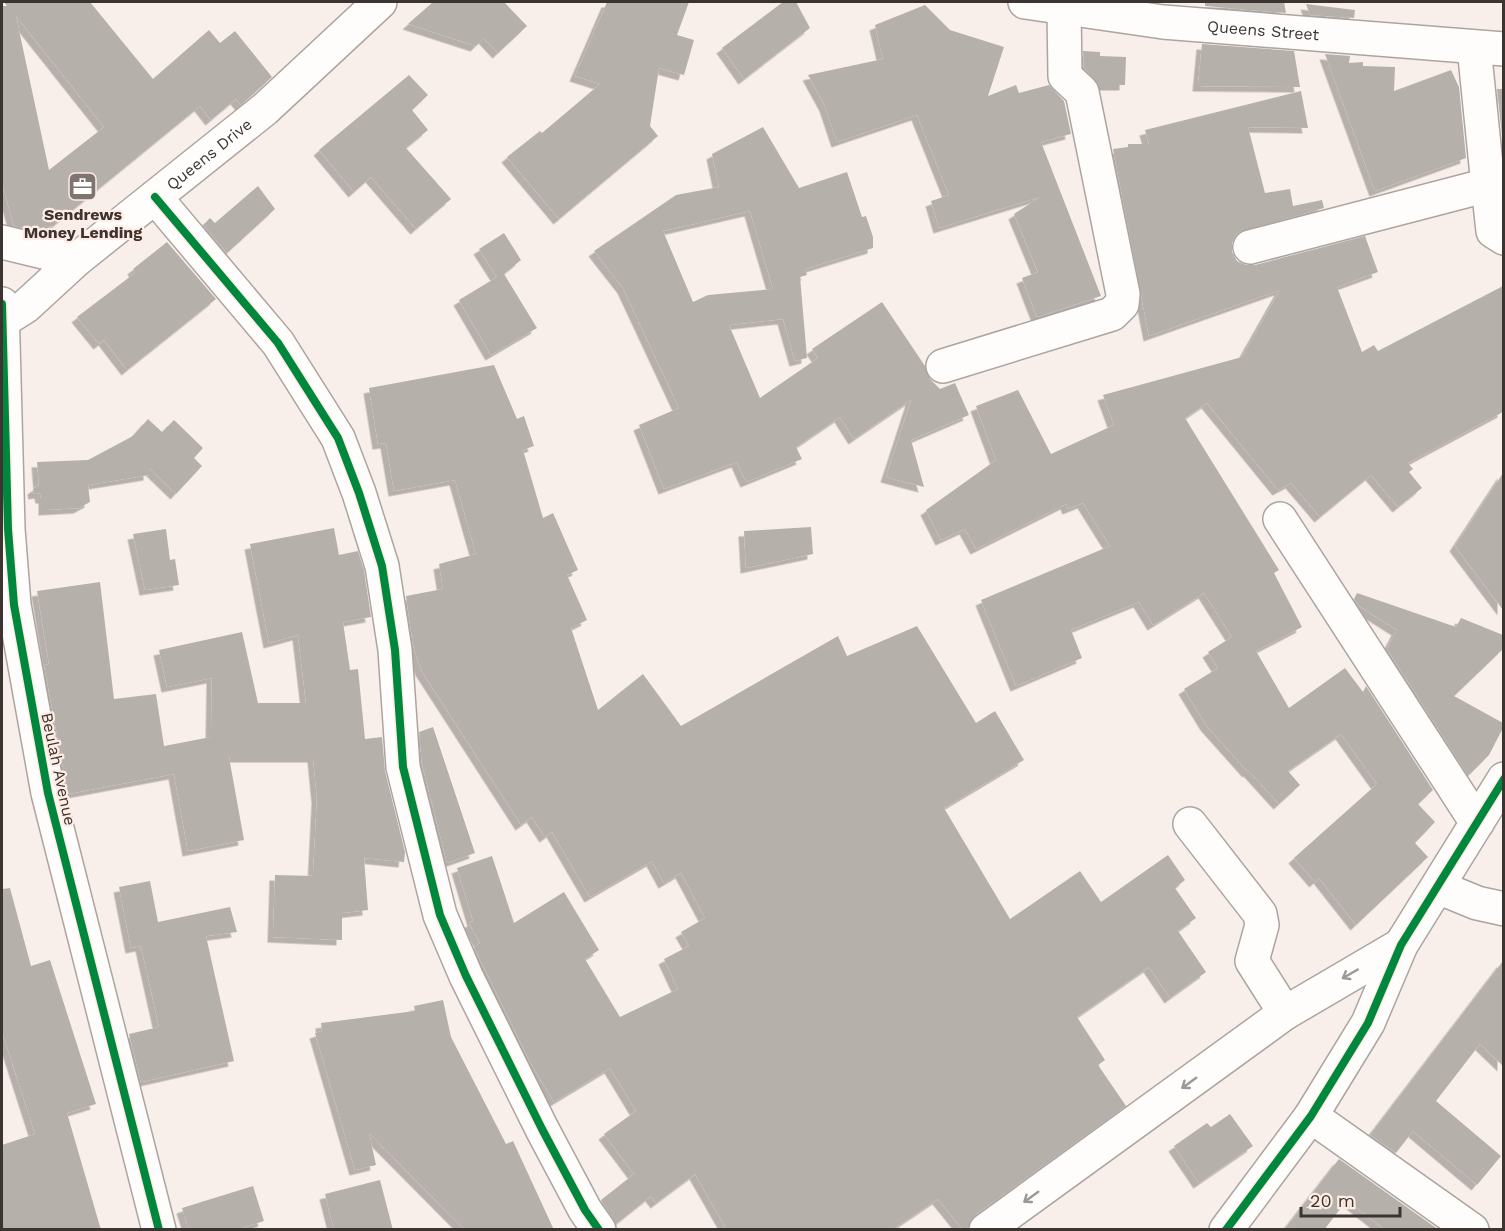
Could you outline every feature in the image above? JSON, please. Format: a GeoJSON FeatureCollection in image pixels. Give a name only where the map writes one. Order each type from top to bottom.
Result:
{"type":"FeatureCollection","features":[{"type":"Feature","properties":{"kind":"street","name":"Queens Drive"},"geometry":{"type":"LineString","coordinates":[[3,312],[27,306],[76,260],[266,109],[380,2]]}},
{"type":"Feature","properties":{"kind":"street","name":"Queens Street"},"geometry":{"type":"LineString","coordinates":[[1025,2],[1163,22],[1489,48]]}},
{"type":"Feature","properties":{"kind":"street"},"geometry":{"type":"LineString","coordinates":[[944,366],[1112,314],[1122,304],[1124,294],[1082,92],[1065,76],[1064,9]]}},
{"type":"Feature","properties":{"kind":"street"},"geometry":{"type":"LineString","coordinates":[[1489,48],[1488,184],[1493,231],[1503,238]]}},
{"type":"Feature","properties":{"kind":"street"},"geometry":{"type":"LineString","coordinates":[[1250,247],[1488,184]]}},
{"type":"Feature","properties":{"kind":"street"},"geometry":{"type":"LineString","coordinates":[[155,197],[278,343],[338,438],[359,493],[382,566],[394,650],[403,767],[440,915],[466,976],[542,1129],[585,1210],[599,1230]]}},
{"type":"Feature","properties":{"kind":"street"},"geometry":{"type":"LineString","coordinates":[[2,242],[76,260]]}},
{"type":"Feature","properties":{"kind":"street","name":"Beulah Avenue"},"geometry":{"type":"LineString","coordinates":[[3,312],[8,529],[14,606],[48,793],[159,1230]]}},
{"type":"Feature","properties":{"kind":"street"},"geometry":{"type":"LineString","coordinates":[[1280,519],[1477,823]]}},
{"type":"Feature","properties":{"kind":"street"},"geometry":{"type":"LineString","coordinates":[[1226,1230],[1311,1116],[1368,1023],[1401,945],[1503,779]]}},
{"type":"Feature","properties":{"kind":"street"},"geometry":{"type":"LineString","coordinates":[[1190,824],[1260,914],[1262,925],[1252,961],[1285,1014]]}},
{"type":"Feature","properties":{"kind":"street"},"geometry":{"type":"LineString","coordinates":[[1438,887],[1477,903],[1503,909]]}},
{"type":"Feature","properties":{"kind":"street"},"geometry":{"type":"LineString","coordinates":[[986,1230],[1285,1014],[1401,945]]}},
{"type":"Feature","properties":{"kind":"street"},"geometry":{"type":"LineString","coordinates":[[1311,1116],[1472,1230]]}},
{"type":"Feature","properties":{"kind":"building"},"geometry":{"type":"Polygon","coordinates":[[[4,2],[90,2],[153,79],[209,30],[220,43],[235,31],[272,77],[241,105],[236,99],[211,120],[200,106],[53,226],[29,229],[14,226],[2,183],[2,6],[7,6],[4,2]],[[16,16],[49,170],[104,127],[16,16]]]}},
{"type":"Feature","properties":{"kind":"building"},"geometry":{"type":"Polygon","coordinates":[[[433,2],[504,2],[527,26],[498,53],[484,38],[476,46],[408,24],[433,2]]]}},
{"type":"Feature","properties":{"kind":"building"},"geometry":{"type":"Polygon","coordinates":[[[607,2],[689,2],[677,35],[694,40],[684,75],[659,68],[650,126],[658,136],[559,219],[507,157],[540,131],[542,133],[600,84],[575,76],[607,2]]]}},
{"type":"Feature","properties":{"kind":"building"},"geometry":{"type":"Polygon","coordinates":[[[783,2],[796,2],[810,28],[744,79],[722,48],[783,2]]]}},
{"type":"Feature","properties":{"kind":"building"},"geometry":{"type":"Polygon","coordinates":[[[1205,2],[1284,2],[1286,13],[1205,6],[1205,2]]]}},
{"type":"Feature","properties":{"kind":"building"},"geometry":{"type":"Polygon","coordinates":[[[1306,4],[1355,10],[1354,18],[1310,15],[1306,4]]]}},
{"type":"Feature","properties":{"kind":"building"},"geometry":{"type":"Polygon","coordinates":[[[925,5],[950,30],[1004,47],[988,96],[1016,85],[1019,93],[1049,85],[1064,101],[1071,134],[1041,142],[1101,296],[1037,317],[1022,278],[1038,272],[1014,214],[1040,197],[939,228],[931,201],[949,195],[917,115],[837,142],[825,106],[808,75],[883,59],[875,25],[925,5]]]}},
{"type":"Feature","properties":{"kind":"building"},"geometry":{"type":"Polygon","coordinates":[[[1202,44],[1294,51],[1300,87],[1198,86],[1202,44]]]}},
{"type":"Feature","properties":{"kind":"building"},"geometry":{"type":"Polygon","coordinates":[[[1083,51],[1100,52],[1100,56],[1126,57],[1125,85],[1099,85],[1084,68],[1083,51]]]}},
{"type":"Feature","properties":{"kind":"building"},"geometry":{"type":"Polygon","coordinates":[[[1325,54],[1350,56],[1349,63],[1363,62],[1363,66],[1395,67],[1394,91],[1451,70],[1459,87],[1466,158],[1375,191],[1325,54]]]}},
{"type":"Feature","properties":{"kind":"building"},"geometry":{"type":"Polygon","coordinates":[[[409,75],[428,95],[412,110],[428,130],[406,148],[451,199],[416,229],[371,177],[354,192],[319,150],[409,75]]]}},
{"type":"Feature","properties":{"kind":"building"},"geometry":{"type":"Polygon","coordinates":[[[1497,89],[1503,89],[1503,145],[1497,89]]]}},
{"type":"Feature","properties":{"kind":"building"},"geometry":{"type":"Polygon","coordinates":[[[1301,91],[1308,128],[1248,127],[1265,193],[1290,189],[1293,206],[1322,200],[1324,208],[1237,233],[1232,243],[1232,252],[1237,261],[1246,265],[1255,265],[1365,236],[1378,272],[1337,287],[1362,352],[1374,345],[1378,351],[1503,286],[1503,412],[1408,463],[1413,469],[1409,472],[1422,488],[1398,507],[1371,475],[1320,517],[1291,483],[1278,490],[1207,403],[1185,418],[1279,570],[1274,573],[1302,627],[1256,651],[1289,708],[1345,668],[1363,692],[1366,686],[1433,790],[1418,804],[1435,822],[1415,843],[1428,857],[1356,925],[1319,878],[1315,882],[1294,858],[1377,784],[1341,734],[1288,771],[1300,785],[1279,804],[1248,772],[1206,725],[1184,689],[1218,668],[1208,652],[1232,637],[1204,593],[1153,625],[1139,602],[1071,630],[1082,658],[1016,686],[981,600],[1110,546],[1083,503],[1068,509],[1066,504],[976,549],[965,529],[941,540],[926,510],[996,460],[976,406],[1018,390],[1051,454],[1114,425],[1103,395],[1242,357],[1280,290],[1149,336],[1113,149],[1128,147],[1128,144],[1149,144],[1145,130],[1301,91]]]}},
{"type":"Feature","properties":{"kind":"building"},"geometry":{"type":"Polygon","coordinates":[[[763,127],[799,188],[847,172],[862,217],[866,216],[873,237],[873,248],[805,269],[807,275],[800,277],[807,358],[795,361],[783,319],[729,325],[760,398],[818,358],[812,349],[882,302],[925,366],[930,379],[940,389],[955,383],[969,415],[911,440],[924,487],[886,477],[911,400],[854,439],[840,417],[796,447],[802,459],[746,482],[737,462],[664,489],[639,425],[679,408],[623,288],[594,251],[676,195],[719,187],[712,154],[763,127]],[[750,211],[663,231],[693,302],[708,295],[773,289],[750,211]]]}},
{"type":"Feature","properties":{"kind":"building"},"geometry":{"type":"Polygon","coordinates":[[[258,186],[275,209],[227,253],[203,225],[210,218],[215,223],[258,186]]]}},
{"type":"Feature","properties":{"kind":"building"},"geometry":{"type":"Polygon","coordinates":[[[504,233],[521,260],[504,274],[537,328],[491,355],[459,300],[497,277],[479,249],[504,233]]]}},
{"type":"Feature","properties":{"kind":"building"},"geometry":{"type":"Polygon","coordinates":[[[167,242],[216,299],[127,370],[104,340],[99,344],[77,317],[135,273],[133,269],[167,242]]]}},
{"type":"Feature","properties":{"kind":"building"},"geometry":{"type":"Polygon","coordinates":[[[494,365],[517,419],[524,416],[534,446],[523,450],[543,518],[553,513],[578,570],[567,575],[587,620],[571,628],[598,710],[643,674],[681,726],[838,636],[847,656],[917,626],[976,723],[995,711],[1024,760],[944,808],[1010,919],[1080,871],[1101,902],[1168,855],[1185,880],[1175,888],[1196,918],[1178,931],[1206,972],[1170,998],[1149,967],[1077,1017],[1105,1060],[1098,1065],[1126,1106],[975,1215],[968,1230],[963,1230],[938,1199],[892,1230],[727,1230],[695,1174],[656,1203],[651,1196],[616,1224],[601,1200],[634,1174],[604,1134],[636,1111],[610,1068],[554,1102],[531,1064],[474,947],[480,943],[469,923],[473,921],[457,868],[492,856],[514,923],[564,892],[599,950],[585,959],[620,1017],[678,989],[664,959],[689,946],[681,932],[705,918],[681,873],[664,883],[652,861],[590,897],[552,832],[545,837],[532,817],[521,825],[421,670],[413,645],[406,596],[443,589],[439,564],[476,554],[455,480],[394,491],[386,443],[378,444],[369,388],[494,365]]]}},
{"type":"Feature","properties":{"kind":"building"},"geometry":{"type":"Polygon","coordinates":[[[148,419],[162,432],[174,420],[203,448],[194,458],[202,466],[176,494],[149,468],[149,475],[88,485],[90,502],[79,508],[44,510],[44,498],[41,498],[40,493],[34,494],[33,489],[39,485],[37,462],[88,460],[133,436],[148,419]]]}},
{"type":"Feature","properties":{"kind":"building"},"geometry":{"type":"Polygon","coordinates":[[[1503,473],[1503,610],[1455,546],[1503,473]]]}},
{"type":"Feature","properties":{"kind":"building"},"geometry":{"type":"Polygon","coordinates":[[[811,527],[813,554],[746,568],[744,531],[811,527]]]}},
{"type":"Feature","properties":{"kind":"building"},"geometry":{"type":"Polygon","coordinates":[[[334,528],[339,555],[358,551],[364,570],[371,617],[343,622],[350,670],[358,669],[365,739],[382,737],[385,771],[405,852],[404,862],[364,858],[368,910],[342,913],[342,940],[273,937],[275,875],[313,876],[317,798],[313,757],[229,757],[244,840],[188,851],[174,774],[68,794],[44,665],[49,664],[37,591],[100,582],[114,699],[156,694],[164,746],[211,737],[212,678],[167,687],[159,650],[242,632],[258,703],[306,703],[298,635],[269,643],[250,544],[334,528]]]}},
{"type":"Feature","properties":{"kind":"building"},"geometry":{"type":"Polygon","coordinates":[[[166,529],[170,560],[175,559],[179,585],[145,590],[133,534],[166,529]]]}},
{"type":"Feature","properties":{"kind":"building"},"geometry":{"type":"Polygon","coordinates":[[[1357,593],[1456,627],[1461,618],[1503,635],[1503,649],[1454,696],[1503,723],[1503,728],[1489,755],[1470,774],[1467,774],[1387,649],[1397,630],[1359,606],[1354,599],[1357,593]]]}},
{"type":"Feature","properties":{"kind":"building"},"geometry":{"type":"Polygon","coordinates":[[[433,727],[475,853],[447,863],[422,764],[419,732],[433,727]]]}},
{"type":"Feature","properties":{"kind":"building"},"geometry":{"type":"Polygon","coordinates":[[[150,881],[158,922],[230,907],[237,932],[206,936],[234,1061],[141,1082],[129,1034],[159,1027],[141,946],[131,948],[119,887],[150,881]]]}},
{"type":"Feature","properties":{"kind":"building"},"geometry":{"type":"Polygon","coordinates":[[[10,888],[31,966],[50,960],[96,1104],[67,1113],[101,1230],[2,1230],[2,1145],[35,1134],[2,1031],[2,889],[10,888]]]}},
{"type":"Feature","properties":{"kind":"building"},"geometry":{"type":"Polygon","coordinates":[[[1503,961],[1503,1066],[1480,1044],[1436,1101],[1501,1156],[1477,1185],[1413,1131],[1396,1153],[1370,1135],[1503,961]]]}},
{"type":"Feature","properties":{"kind":"building"},"geometry":{"type":"Polygon","coordinates":[[[443,1000],[451,1037],[506,1144],[513,1141],[554,1230],[465,1230],[369,1133],[376,1165],[355,1170],[315,1033],[322,1031],[321,1023],[415,1011],[414,1006],[443,1000]]]}},
{"type":"Feature","properties":{"kind":"building"},"geometry":{"type":"Polygon","coordinates":[[[1230,1114],[1253,1146],[1199,1183],[1174,1146],[1207,1123],[1211,1127],[1230,1114]]]}},
{"type":"Feature","properties":{"kind":"building"},"geometry":{"type":"Polygon","coordinates":[[[1339,1159],[1439,1230],[1385,1230],[1347,1200],[1324,1230],[1284,1230],[1339,1159]]]}},
{"type":"Feature","properties":{"kind":"building"},"geometry":{"type":"Polygon","coordinates":[[[380,1180],[393,1230],[334,1230],[325,1194],[380,1180]]]}},
{"type":"Feature","properties":{"kind":"building"},"geometry":{"type":"Polygon","coordinates":[[[253,1186],[264,1221],[236,1230],[189,1230],[182,1208],[253,1186]]]}},
{"type":"Feature","properties":{"kind":"cycle path"},"geometry":{"type":"LineString","coordinates":[[155,197],[278,343],[338,438],[359,493],[382,566],[395,650],[403,767],[440,915],[466,976],[542,1129],[585,1210],[599,1230]]}},
{"type":"Feature","properties":{"kind":"cycle path"},"geometry":{"type":"LineString","coordinates":[[2,304],[8,529],[14,605],[48,793],[159,1230]]}},
{"type":"Feature","properties":{"kind":"cycle path"},"geometry":{"type":"LineString","coordinates":[[1226,1230],[1311,1116],[1368,1023],[1401,945],[1504,779]]}},
{"type":"Feature","properties":{"kind":"place","name":"Sendrews Money Lending"},"geometry":{"type":"Point","coordinates":[83,186]}}]}
